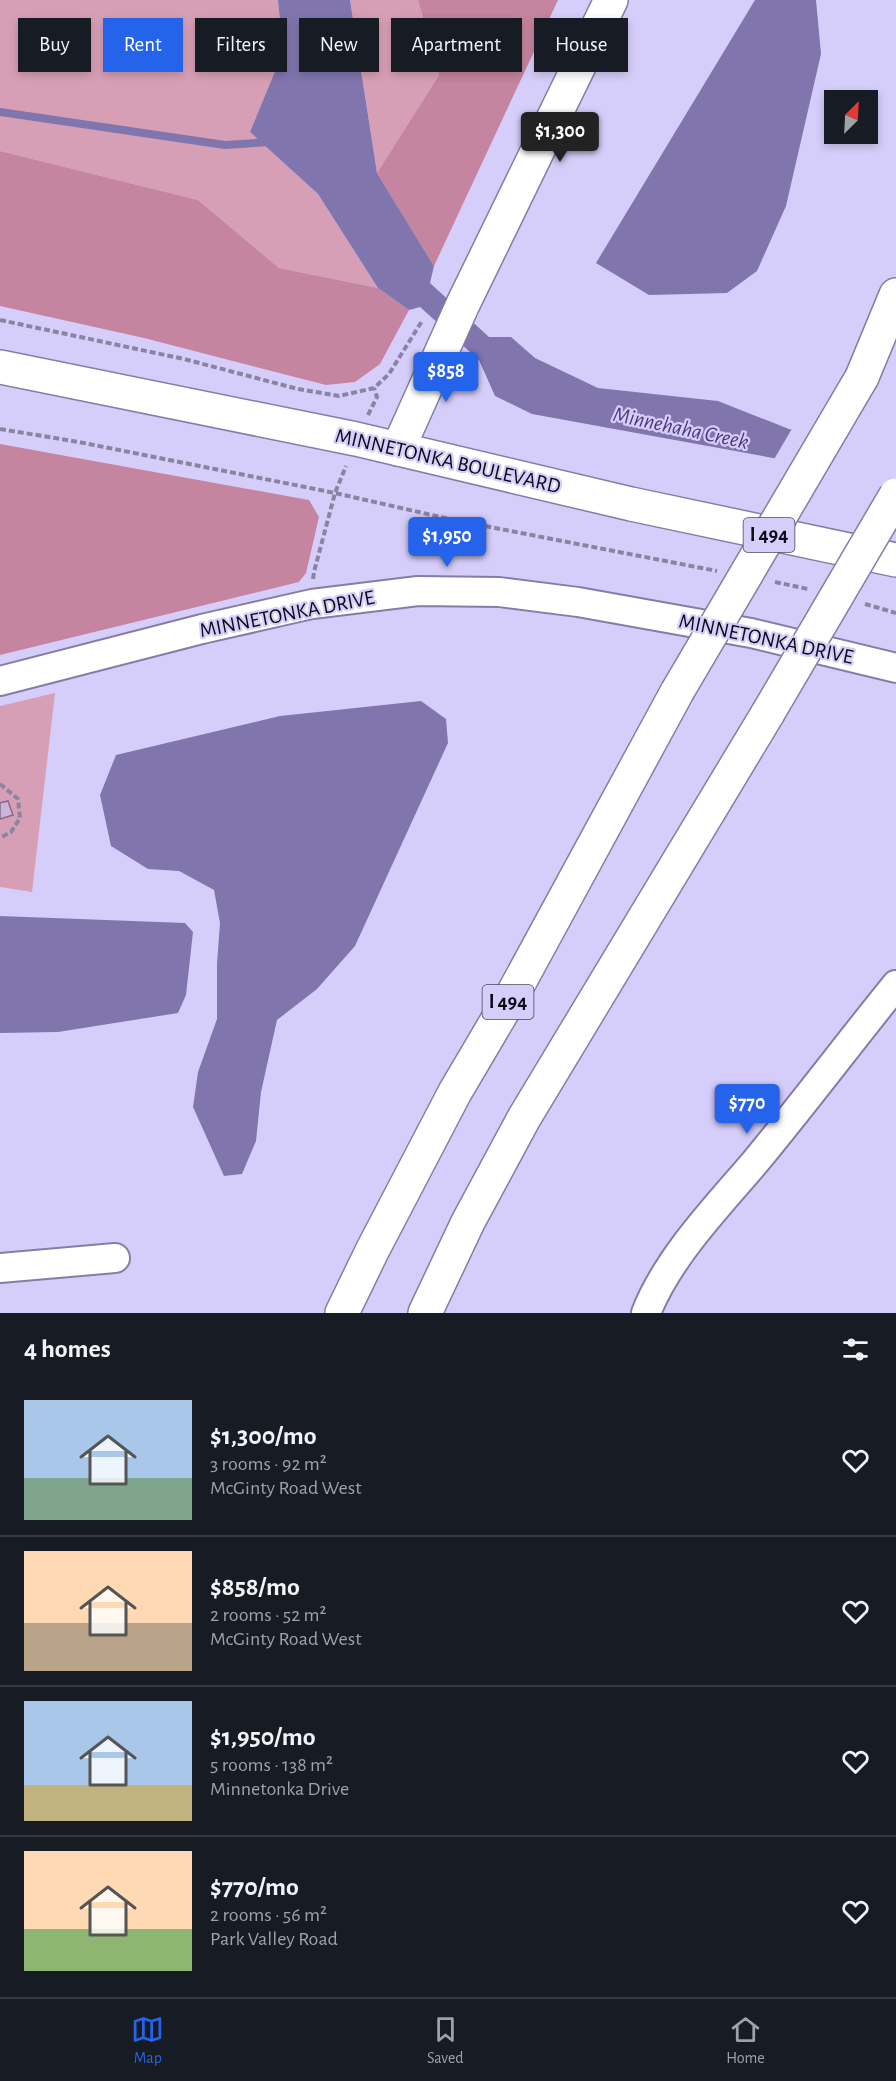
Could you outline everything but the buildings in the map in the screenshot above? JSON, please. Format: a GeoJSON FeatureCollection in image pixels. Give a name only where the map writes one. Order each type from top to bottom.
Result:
{"type":"FeatureCollection","features":[{"type":"Feature","properties":{"kind":"main road"},"geometry":{"type":"LineString","coordinates":[[398,449],[463,304],[611,0]]}},
{"type":"Feature","properties":{"kind":"main road"},"geometry":{"type":"LineString","coordinates":[[862,377],[896,295]]}},
{"type":"Feature","properties":{"kind":"main road","name":"I 494"},"geometry":{"type":"LineString","coordinates":[[342,1313],[456,1092],[514,992],[677,692],[862,377],[896,325]]}},
{"type":"Feature","properties":{"kind":"main road","name":"MINNETONKA BOULEVARD"},"geometry":{"type":"LineString","coordinates":[[0,367],[398,449],[632,504],[896,560]]}},
{"type":"Feature","properties":{"kind":"main road"},"geometry":{"type":"LineString","coordinates":[[424,1313],[468,1222],[524,1118],[768,713],[896,495]]}},
{"type":"Feature","properties":{"kind":"street","name":"MINNETONKA DRIVE"},"geometry":{"type":"LineString","coordinates":[[0,681],[202,629],[312,604],[418,591],[499,592],[578,602],[751,633],[896,668]]}},
{"type":"Feature","properties":{"kind":"street"},"geometry":{"type":"LineString","coordinates":[[646,1313],[652,1298],[712,1210],[756,1161],[896,984]]}},
{"type":"Feature","properties":{"kind":"street"},"geometry":{"type":"LineString","coordinates":[[0,1268],[115,1258]]}},
{"type":"Feature","properties":{"kind":"path"},"geometry":{"type":"LineString","coordinates":[[0,320],[184,358],[298,389],[339,396],[374,388],[389,374],[426,313]]}},
{"type":"Feature","properties":{"kind":"path"},"geometry":{"type":"LineString","coordinates":[[0,429],[79,442],[335,493],[454,520],[720,571]]}},
{"type":"Feature","properties":{"kind":"path"},"geometry":{"type":"LineString","coordinates":[[312,604],[314,572],[335,493]]}},
{"type":"Feature","properties":{"kind":"path"},"geometry":{"type":"LineString","coordinates":[[766,580],[812,590]]}},
{"type":"Feature","properties":{"kind":"path"},"geometry":{"type":"LineString","coordinates":[[858,602],[896,613]]}},
{"type":"Feature","properties":{"kind":"path"},"geometry":{"type":"LineString","coordinates":[[0,784],[18,800],[20,818],[11,832],[0,838]]}},
{"type":"Feature","properties":{"kind":"shaded area"},"geometry":{"type":"Polygon","coordinates":[[[0,0],[278,0],[280,18],[195,18],[195,72],[275,72],[250,132],[318,194],[378,288],[279,268],[198,200],[0,151],[0,0]]]}},
{"type":"Feature","properties":{"kind":"shaded area"},"geometry":{"type":"Polygon","coordinates":[[[350,0],[418,0],[423,18],[391,18],[391,72],[438,72],[439,75],[377,173],[361,72],[379,72],[379,18],[353,18],[350,0]]]}},
{"type":"Feature","properties":{"kind":"shaded area"},"geometry":{"type":"Polygon","coordinates":[[[418,0],[558,0],[550,18],[534,18],[534,51],[434,266],[377,173],[439,75],[438,72],[522,72],[522,18],[423,18],[418,0]]]}},
{"type":"Feature","properties":{"kind":"shaded area"},"geometry":{"type":"Polygon","coordinates":[[[0,151],[198,200],[279,268],[378,288],[409,310],[380,364],[355,382],[326,385],[144,338],[0,306],[0,151]]]}},
{"type":"Feature","properties":{"kind":"shaded area"},"geometry":{"type":"Polygon","coordinates":[[[0,444],[309,500],[319,517],[306,573],[299,582],[0,655],[0,444]]]}},
{"type":"Feature","properties":{"kind":"shaded area"},"geometry":{"type":"Polygon","coordinates":[[[55,693],[32,892],[0,887],[0,706],[55,693]]]}},
{"type":"Feature","properties":{"kind":"water","name":"Minnehaha Creek"},"geometry":{"type":"Polygon","coordinates":[[[278,0],[350,0],[353,18],[299,18],[299,72],[361,72],[377,173],[434,266],[430,283],[489,337],[511,337],[535,358],[598,388],[718,401],[789,429],[896,451],[896,490],[773,458],[532,414],[495,396],[479,360],[420,307],[409,310],[378,288],[318,194],[250,132],[275,72],[287,72],[287,18],[280,18],[278,0]]]}},
{"type":"Feature","properties":{"kind":"water"},"geometry":{"type":"Polygon","coordinates":[[[755,0],[816,0],[821,54],[786,206],[757,271],[727,293],[649,295],[596,263],[755,0]]]}},
{"type":"Feature","properties":{"kind":"water"},"geometry":{"type":"Polygon","coordinates":[[[421,701],[446,719],[448,743],[355,946],[317,989],[277,1020],[261,1092],[256,1141],[242,1174],[224,1176],[193,1107],[198,1072],[217,1019],[220,923],[214,890],[179,871],[148,869],[111,846],[100,795],[116,755],[280,716],[421,701]]]}},
{"type":"Feature","properties":{"kind":"water"},"geometry":{"type":"Polygon","coordinates":[[[0,916],[185,923],[193,932],[186,995],[178,1013],[58,1032],[0,1033],[0,916]]]}},
{"type":"Feature","properties":{"kind":"pier"},"geometry":{"type":"Polygon","coordinates":[[[793,427],[896,448],[896,493],[773,461],[793,427]]]}},
{"type":"Feature","properties":{"kind":"waterway"},"geometry":{"type":"LineString","coordinates":[[0,112],[225,145],[269,142]]}}]}
